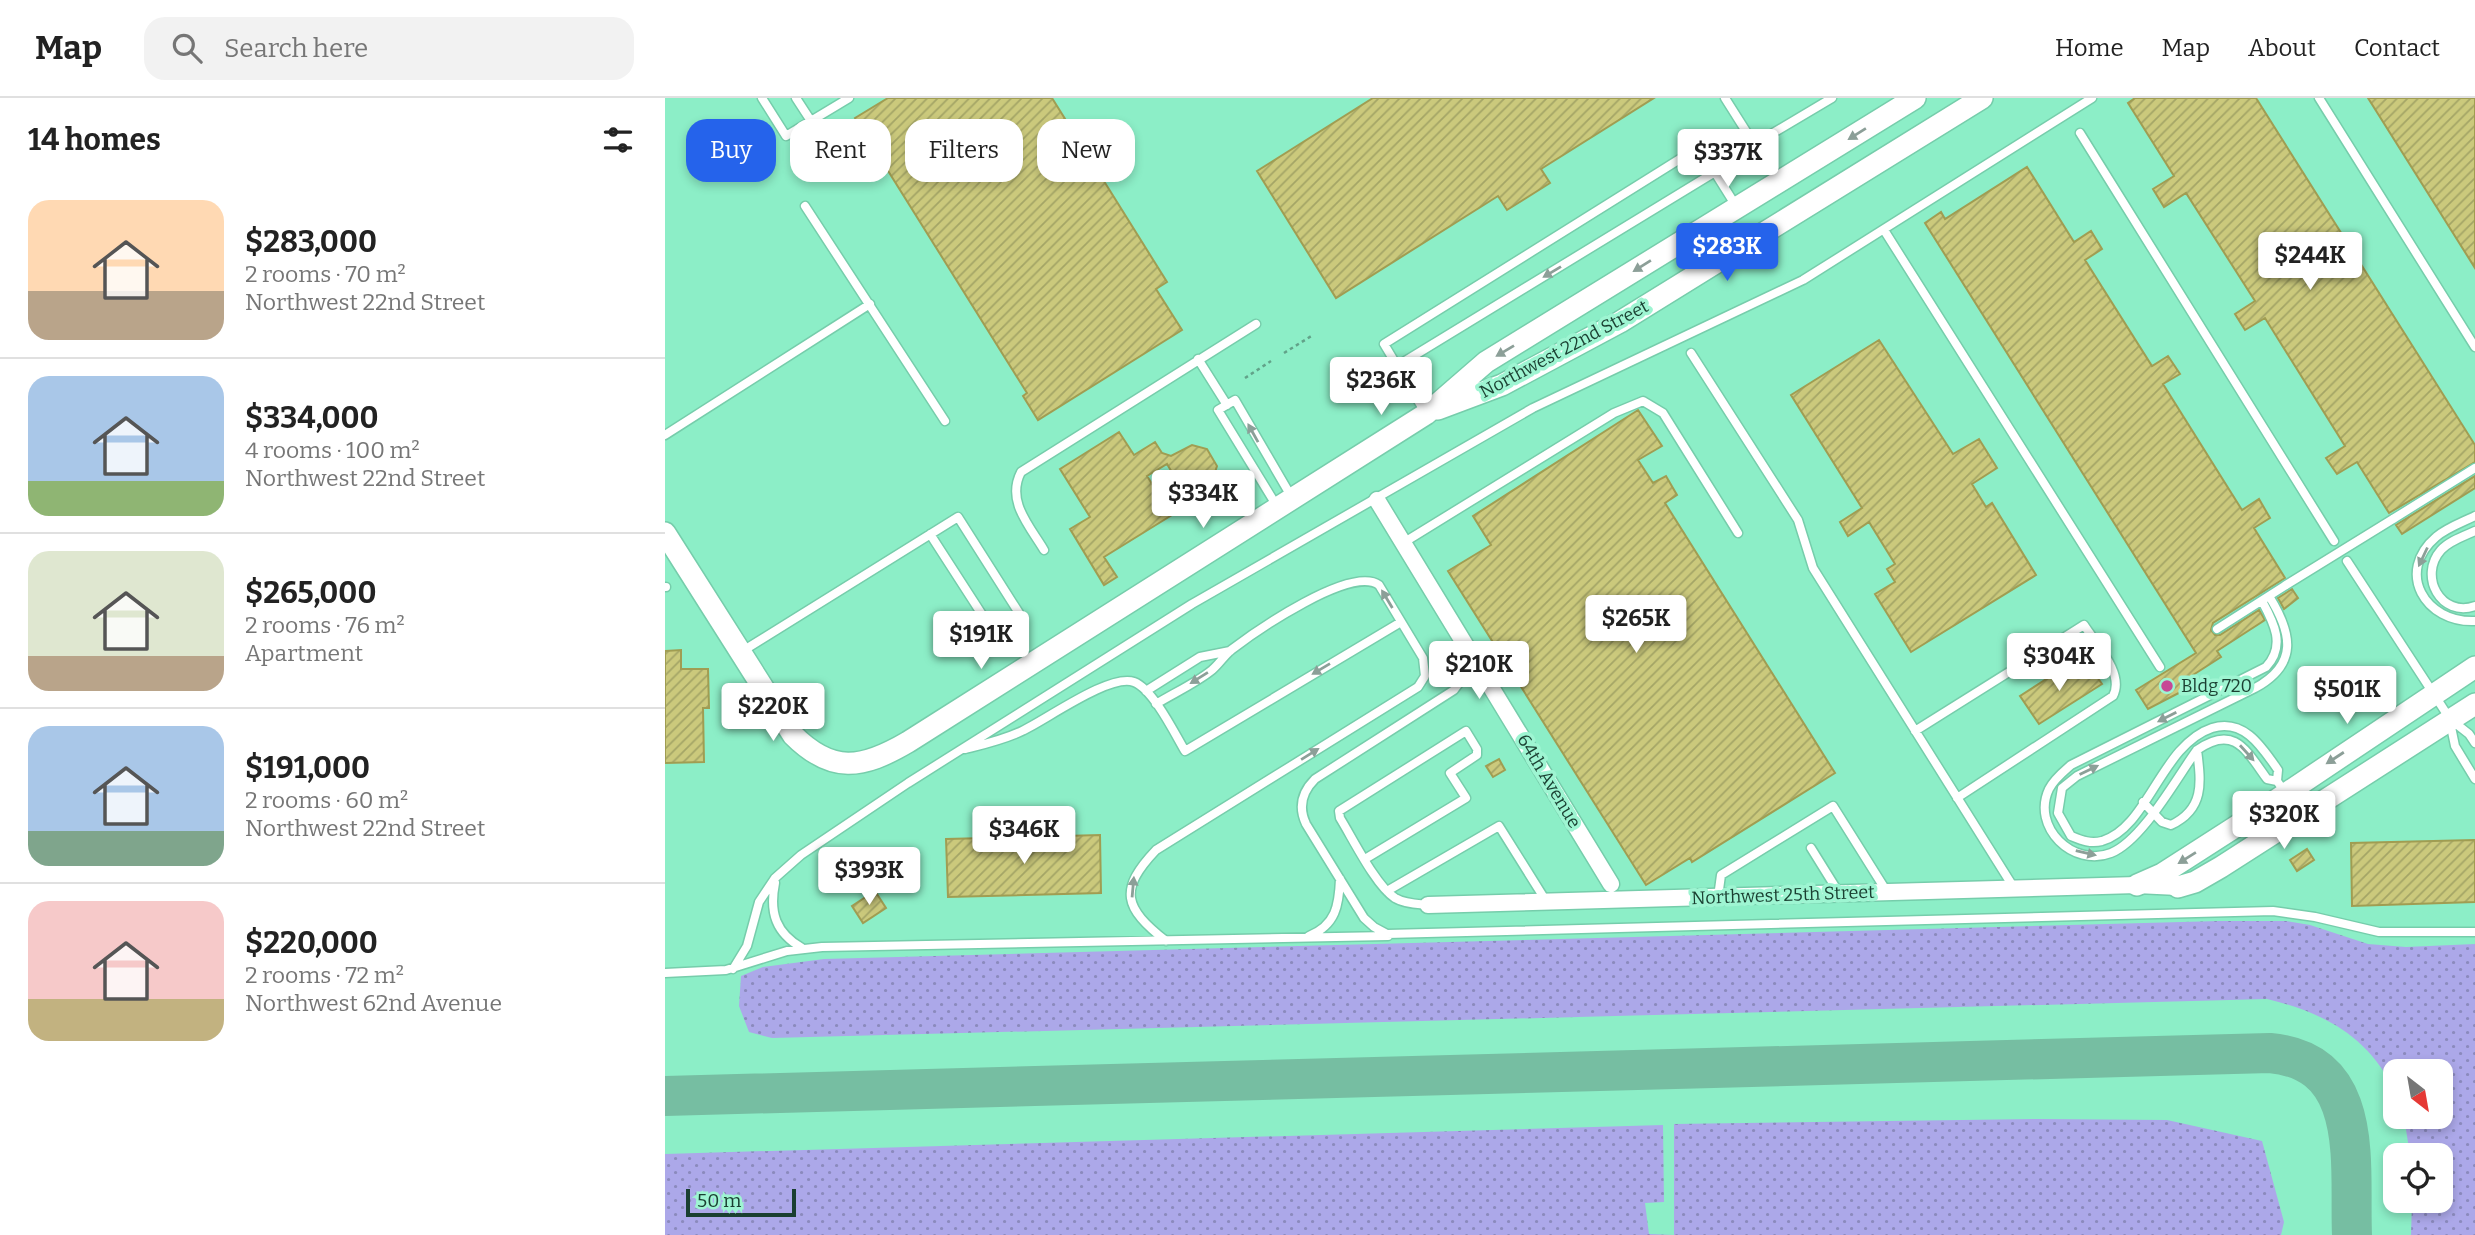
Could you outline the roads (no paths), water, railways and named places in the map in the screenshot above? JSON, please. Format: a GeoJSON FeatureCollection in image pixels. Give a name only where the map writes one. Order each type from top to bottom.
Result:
{"type":"FeatureCollection","features":[{"type":"Feature","properties":{"kind":"street","name":"Northwest 22nd Street"},"geometry":{"type":"LineString","coordinates":[[740,652],[793,735],[816,756],[830,763],[859,763],[897,749],[1426,414],[1486,362],[1915,98]]}},
{"type":"Feature","properties":{"kind":"street","name":"Northwest 22nd Street"},"geometry":{"type":"LineString","coordinates":[[1426,414],[1502,385],[1621,322],[1970,101]]}},
{"type":"Feature","properties":{"kind":"street","name":"64th Avenue"},"geometry":{"type":"LineString","coordinates":[[1377,500],[1611,884]]}},
{"type":"Feature","properties":{"kind":"street"},"geometry":{"type":"LineString","coordinates":[[665,533],[740,652]]}},
{"type":"Feature","properties":{"kind":"street","name":"Northwest 25th Street"},"geometry":{"type":"LineString","coordinates":[[2137,885],[2162,874],[2281,787],[2434,695],[2475,667]]}},
{"type":"Feature","properties":{"kind":"street","name":"Northwest 25th Street"},"geometry":{"type":"LineString","coordinates":[[1428,905],[2137,885],[2178,887],[2202,878],[2475,704]]}},
{"type":"Feature","properties":{"kind":"lane"},"geometry":{"type":"LineString","coordinates":[[762,98],[786,136],[790,134]]}},
{"type":"Feature","properties":{"kind":"lane"},"geometry":{"type":"LineString","coordinates":[[796,98],[810,119]]}},
{"type":"Feature","properties":{"kind":"lane"},"geometry":{"type":"LineString","coordinates":[[813,119],[834,102],[849,98]]}},
{"type":"Feature","properties":{"kind":"lane"},"geometry":{"type":"LineString","coordinates":[[1725,98],[1749,136],[1763,139],[1832,98]]}},
{"type":"Feature","properties":{"kind":"lane"},"geometry":{"type":"LineString","coordinates":[[733,969],[747,946],[759,902],[775,878],[811,847],[959,751],[1192,604],[1533,408],[1794,285],[2092,98]]}},
{"type":"Feature","properties":{"kind":"lane"},"geometry":{"type":"LineString","coordinates":[[2319,98],[2475,347]]}},
{"type":"Feature","properties":{"kind":"lane"},"geometry":{"type":"LineString","coordinates":[[2080,133],[2334,541]]}},
{"type":"Feature","properties":{"kind":"lane"},"geometry":{"type":"LineString","coordinates":[[1426,414],[1384,344],[1699,148],[1737,208]]}},
{"type":"Feature","properties":{"kind":"lane"},"geometry":{"type":"LineString","coordinates":[[1397,366],[1714,172]]}},
{"type":"Feature","properties":{"kind":"lane"},"geometry":{"type":"LineString","coordinates":[[805,206],[945,421]]}},
{"type":"Feature","properties":{"kind":"lane"},"geometry":{"type":"LineString","coordinates":[[1884,230],[2160,667]]}},
{"type":"Feature","properties":{"kind":"lane"},"geometry":{"type":"LineString","coordinates":[[665,435],[870,304]]}},
{"type":"Feature","properties":{"kind":"lane"},"geometry":{"type":"LineString","coordinates":[[1044,550],[1017,505],[1015,484],[1021,472],[1256,324]]}},
{"type":"Feature","properties":{"kind":"lane"},"geometry":{"type":"LineString","coordinates":[[1691,353],[1798,520],[1813,568],[2014,888]]}},
{"type":"Feature","properties":{"kind":"lane"},"geometry":{"type":"LineString","coordinates":[[1198,359],[1227,405]]}},
{"type":"Feature","properties":{"kind":"lane"},"geometry":{"type":"LineString","coordinates":[[1235,400],[1286,503],[1218,410],[1235,400]]}},
{"type":"Feature","properties":{"kind":"lane"},"geometry":{"type":"LineString","coordinates":[[1403,543],[1614,413],[1643,401],[1663,413],[1738,533]]}},
{"type":"Feature","properties":{"kind":"lane"},"geometry":{"type":"LineString","coordinates":[[2217,629],[2475,468]]}},
{"type":"Feature","properties":{"kind":"lane"},"geometry":{"type":"LineString","coordinates":[[2475,516],[2436,536],[2425,549],[2418,568],[2418,584],[2432,608],[2446,618],[2475,621]]}},
{"type":"Feature","properties":{"kind":"lane"},"geometry":{"type":"LineString","coordinates":[[740,652],[930,534],[958,517],[1019,613],[992,630],[930,534]]}},
{"type":"Feature","properties":{"kind":"lane"},"geometry":{"type":"LineString","coordinates":[[2475,531],[2441,550],[2433,562],[2430,578],[2437,595],[2445,602],[2455,607],[2475,606]]}},
{"type":"Feature","properties":{"kind":"lane"},"geometry":{"type":"LineString","coordinates":[[2347,561],[2449,719],[2455,746],[2475,779]]}},
{"type":"Feature","properties":{"kind":"lane"},"geometry":{"type":"LineString","coordinates":[[1156,704],[1211,670],[1230,651],[1328,589],[1356,580],[1371,580],[1379,585],[1423,658],[1425,676],[1418,687],[1156,850],[1135,872],[1130,892],[1136,913],[1166,941]]}},
{"type":"Feature","properties":{"kind":"lane"},"geometry":{"type":"LineString","coordinates":[[2265,599],[2279,612],[2286,626],[2287,651],[2281,664],[2267,680],[2077,776],[2062,788],[2058,813],[2062,825],[2071,836],[2087,842],[2102,841],[2123,828],[2181,748],[2201,732],[2218,726],[2245,730],[2259,743],[2278,770],[2281,787]]}},
{"type":"Feature","properties":{"kind":"lane"},"geometry":{"type":"LineString","coordinates":[[2265,599],[2278,643],[2276,653],[2266,667],[2071,765],[2050,786],[2046,797],[2047,823],[2059,842],[2069,849],[2098,856],[2113,852],[2134,837],[2197,750],[2211,740],[2229,738],[2244,747],[2267,779],[2281,787],[2301,815]]}},
{"type":"Feature","properties":{"kind":"lane"},"geometry":{"type":"LineString","coordinates":[[959,751],[1021,732],[1114,682],[1135,682],[1146,691],[1185,751],[1401,622]]}},
{"type":"Feature","properties":{"kind":"lane"},"geometry":{"type":"LineString","coordinates":[[1915,731],[2084,625],[2115,676],[2116,689],[2113,696],[1957,798]]}},
{"type":"Feature","properties":{"kind":"lane"},"geometry":{"type":"LineString","coordinates":[[1398,935],[1371,925],[1303,819],[1301,807],[1307,788],[1319,776],[1454,690],[1468,668],[1468,648]]}},
{"type":"Feature","properties":{"kind":"lane"},"geometry":{"type":"LineString","coordinates":[[1146,691],[1199,657],[1230,651]]}},
{"type":"Feature","properties":{"kind":"lane"},"geometry":{"type":"LineString","coordinates":[[2449,719],[2469,734],[2475,743]]}},
{"type":"Feature","properties":{"kind":"lane"},"geometry":{"type":"LineString","coordinates":[[1365,859],[1466,798],[1450,773],[1477,755],[1477,748],[1466,731],[1339,811],[1340,818],[1365,859],[1388,891],[1403,901],[1428,905]]}},
{"type":"Feature","properties":{"kind":"lane"},"geometry":{"type":"LineString","coordinates":[[2143,802],[2162,822],[2171,825],[2183,819],[2200,796],[2197,750]]}},
{"type":"Feature","properties":{"kind":"lane"},"geometry":{"type":"LineString","coordinates":[[1718,897],[1721,875],[1833,806],[1887,892]]}},
{"type":"Feature","properties":{"kind":"lane"},"geometry":{"type":"LineString","coordinates":[[1388,891],[1499,826],[1547,902]]}},
{"type":"Feature","properties":{"kind":"lane"},"geometry":{"type":"LineString","coordinates":[[1811,848],[1839,893]]}},
{"type":"Feature","properties":{"kind":"lane"},"geometry":{"type":"LineString","coordinates":[[775,878],[772,900],[774,919],[788,940],[802,948]]}},
{"type":"Feature","properties":{"kind":"lane"},"geometry":{"type":"LineString","coordinates":[[1303,937],[1320,931],[1333,919],[1339,900],[1340,879]]}},
{"type":"Feature","properties":{"kind":"lane"},"geometry":{"type":"LineString","coordinates":[[665,973],[733,969],[802,948],[1166,941],[2273,911],[2315,917],[2379,932],[2475,932]]}},
{"type":"Feature","properties":{"kind":"place","name":"Bldg 720"},"geometry":{"type":"Point","coordinates":[2167,686]}}]}
